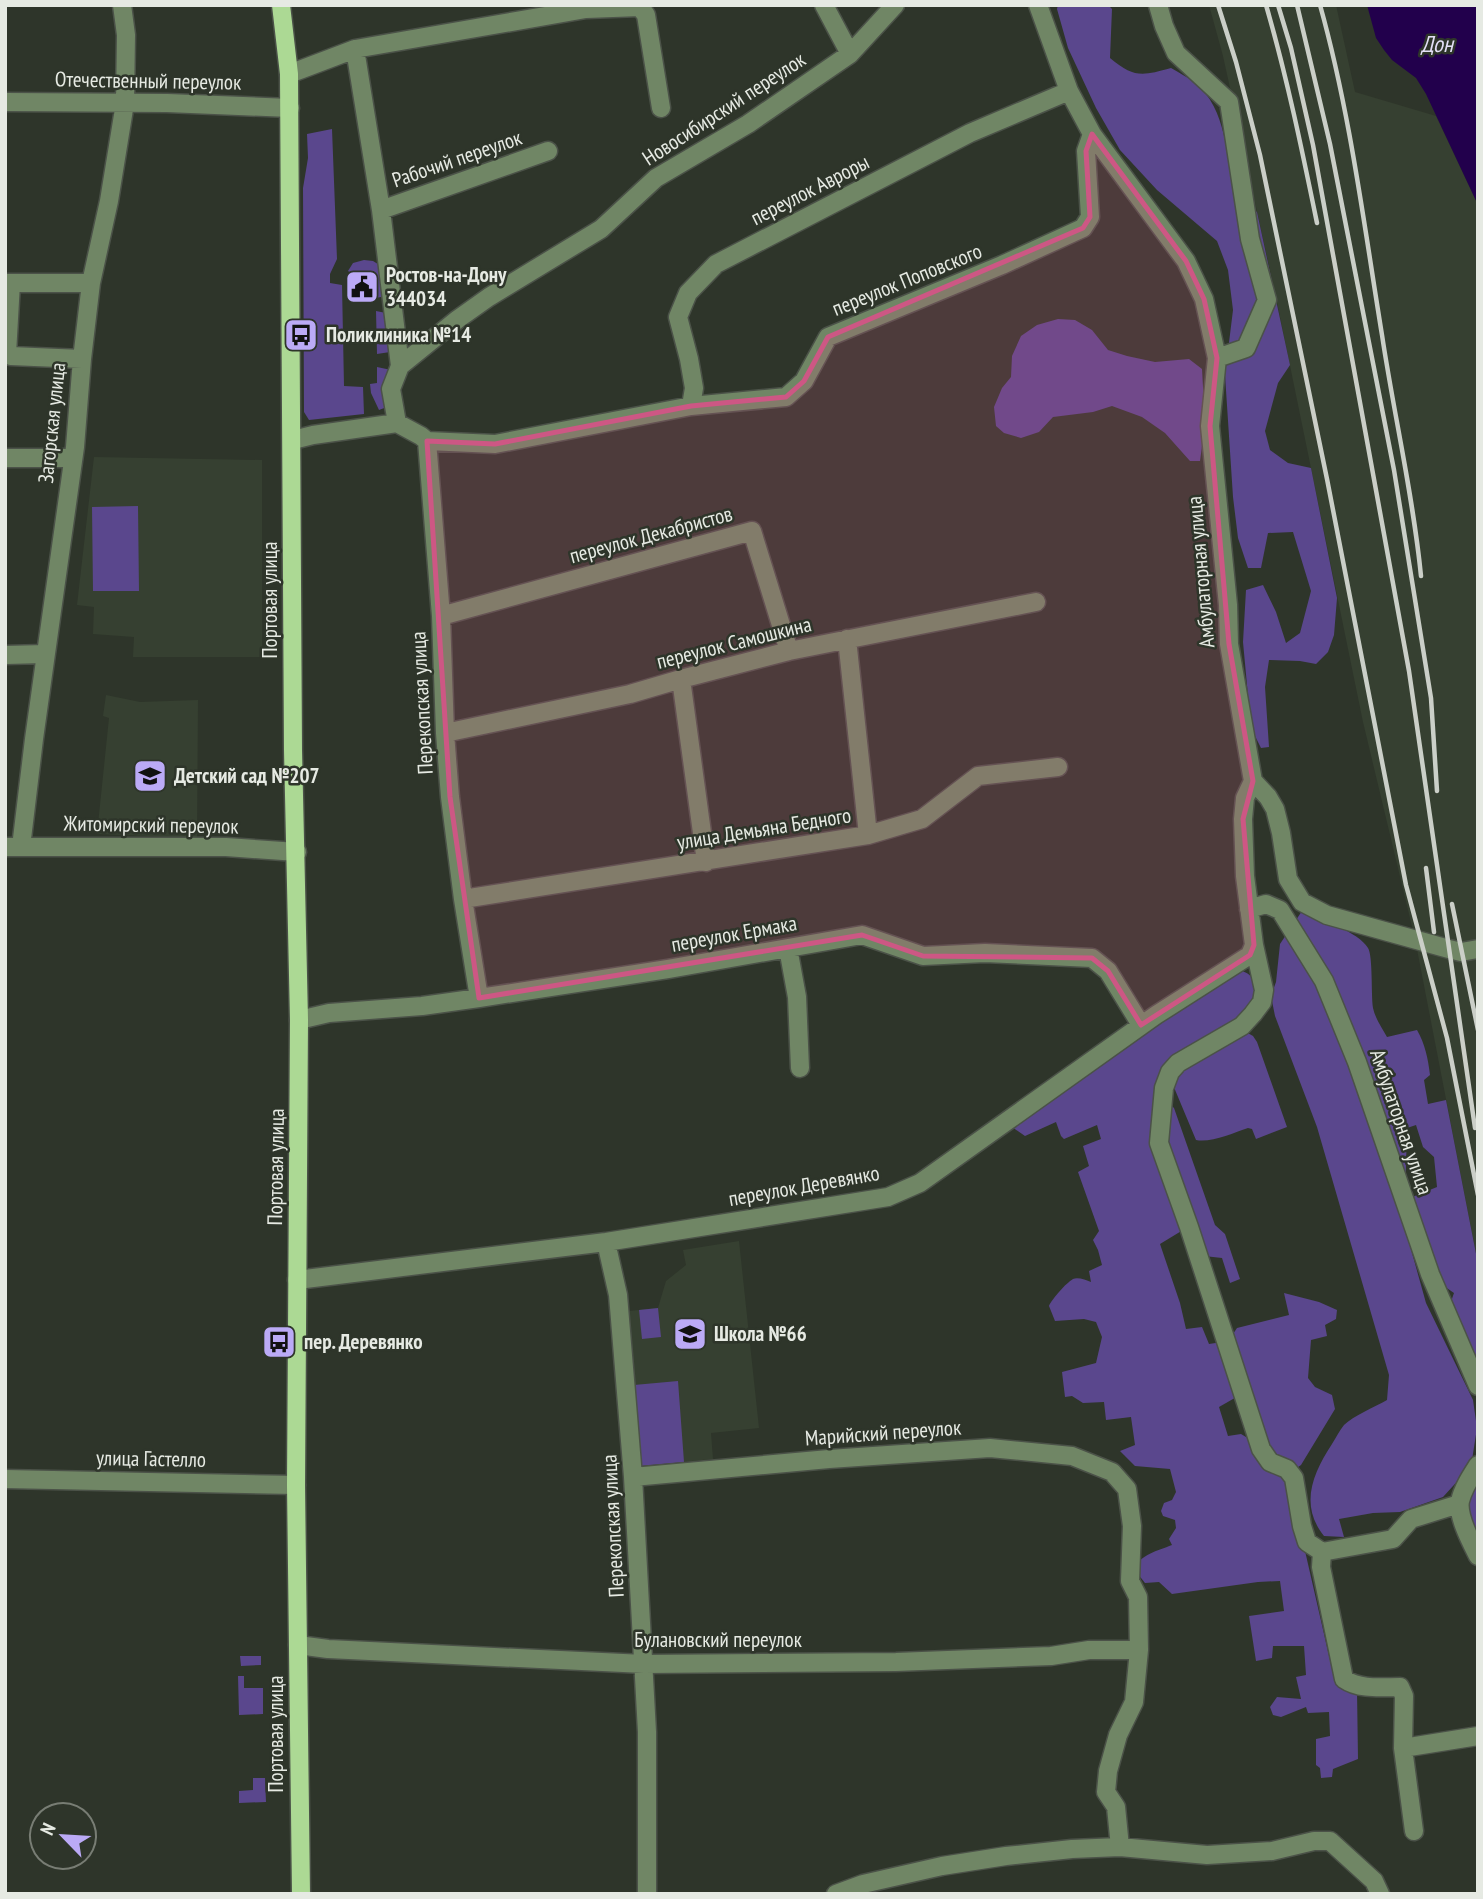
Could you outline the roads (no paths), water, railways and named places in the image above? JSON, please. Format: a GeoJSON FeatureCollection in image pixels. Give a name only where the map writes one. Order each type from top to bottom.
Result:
{"type":"FeatureCollection","features":[{"type":"Feature","properties":{"kind":"main road","name":"Портовая улица"},"geometry":{"type":"LineString","coordinates":[[281,5],[290,108],[293,750],[299,1020],[296,1485],[301,1894]]}},
{"type":"Feature","properties":{"kind":"street","name":"Загорская улица"},"geometry":{"type":"LineString","coordinates":[[13,847],[45,654],[73,458],[92,283],[125,103],[126,35],[122,5]]}},
{"type":"Feature","properties":{"kind":"street"},"geometry":{"type":"LineString","coordinates":[[824,5],[850,54]]}},
{"type":"Feature","properties":{"kind":"street","name":"Новосибирский переулок"},"geometry":{"type":"LineString","coordinates":[[400,366],[489,297],[601,229],[656,178],[748,124],[850,54],[895,5]]}},
{"type":"Feature","properties":{"kind":"street","name":"Амбулаторная улица"},"geometry":{"type":"LineString","coordinates":[[1038,5],[1069,91],[1093,134],[1186,261],[1204,299],[1217,358],[1210,426],[1228,605],[1229,644],[1253,781],[1275,809],[1288,878],[1302,902],[1327,915],[1461,952],[1478,949]]}},
{"type":"Feature","properties":{"kind":"street"},"geometry":{"type":"LineString","coordinates":[[1158,5],[1176,53],[1229,102],[1250,239],[1267,300],[1246,348],[1217,358]]}},
{"type":"Feature","properties":{"kind":"street"},"geometry":{"type":"LineString","coordinates":[[289,74],[355,49],[587,7],[639,7],[646,15],[661,108]]}},
{"type":"Feature","properties":{"kind":"street"},"geometry":{"type":"LineString","coordinates":[[355,49],[381,210],[400,366],[391,389],[397,423]]}},
{"type":"Feature","properties":{"kind":"street","name":"переулок Авроры"},"geometry":{"type":"LineString","coordinates":[[691,406],[694,388],[690,359],[678,317],[688,293],[716,264],[970,133],[1069,91]]}},
{"type":"Feature","properties":{"kind":"street","name":"Отечественный переулок"},"geometry":{"type":"LineString","coordinates":[[5,102],[290,108]]}},
{"type":"Feature","properties":{"kind":"street","name":"переулок Поповского"},"geometry":{"type":"LineString","coordinates":[[428,441],[495,444],[691,406],[786,397],[804,381],[828,337],[1002,265],[1083,228],[1090,217],[1086,151],[1093,134]]}},
{"type":"Feature","properties":{"kind":"street","name":"Рабочий переулок"},"geometry":{"type":"LineString","coordinates":[[381,210],[548,151]]}},
{"type":"Feature","properties":{"kind":"street"},"geometry":{"type":"LineString","coordinates":[[82,359],[7,354],[8,283],[92,283]]}},
{"type":"Feature","properties":{"kind":"street"},"geometry":{"type":"LineString","coordinates":[[293,440],[397,423],[428,441]]}},
{"type":"Feature","properties":{"kind":"street","name":"Перекопская улица"},"geometry":{"type":"LineString","coordinates":[[428,441],[441,616],[450,797],[479,998]]}},
{"type":"Feature","properties":{"kind":"street"},"geometry":{"type":"LineString","coordinates":[[5,458],[73,458]]}},
{"type":"Feature","properties":{"kind":"street","name":"переулок Декабристов"},"geometry":{"type":"LineString","coordinates":[[441,616],[752,531],[789,651]]}},
{"type":"Feature","properties":{"kind":"street","name":"переулок Самошкина"},"geometry":{"type":"LineString","coordinates":[[445,733],[629,694],[789,651],[1035,602]]}},
{"type":"Feature","properties":{"kind":"street"},"geometry":{"type":"LineString","coordinates":[[847,639],[869,835]]}},
{"type":"Feature","properties":{"kind":"street"},"geometry":{"type":"LineString","coordinates":[[5,655],[45,654]]}},
{"type":"Feature","properties":{"kind":"street"},"geometry":{"type":"LineString","coordinates":[[681,679],[706,862]]}},
{"type":"Feature","properties":{"kind":"street","name":"улица Демьяна Бедного"},"geometry":{"type":"LineString","coordinates":[[463,899],[869,835],[922,819],[978,776],[1058,767]]}},
{"type":"Feature","properties":{"kind":"street","name":"Амбулаторная улица"},"geometry":{"type":"LineString","coordinates":[[1253,781],[1245,798],[1243,819],[1245,876],[1252,950],[1264,990],[1262,1002],[1242,1026],[1178,1063],[1170,1072],[1164,1088],[1159,1143],[1261,1449],[1270,1462],[1287,1469],[1294,1478],[1307,1542],[1322,1552]]}},
{"type":"Feature","properties":{"kind":"street","name":"Житомирский переулок"},"geometry":{"type":"LineString","coordinates":[[13,847],[226,847],[297,852]]}},
{"type":"Feature","properties":{"kind":"street","name":"Амбулаторная улица"},"geometry":{"type":"LineString","coordinates":[[1250,909],[1266,904],[1280,910],[1324,981],[1357,1062],[1430,1274],[1478,1386]]}},
{"type":"Feature","properties":{"kind":"street","name":"переулок Ермака"},"geometry":{"type":"LineString","coordinates":[[299,1020],[329,1013],[422,1006],[479,998],[668,969],[862,934],[923,956],[985,953],[1092,958],[1108,971],[1141,1025]]}},
{"type":"Feature","properties":{"kind":"street"},"geometry":{"type":"LineString","coordinates":[[788,947],[797,997],[800,1068]]}},
{"type":"Feature","properties":{"kind":"street","name":"переулок Деревянко"},"geometry":{"type":"LineString","coordinates":[[297,1280],[606,1242],[888,1197],[920,1183],[1141,1025],[1252,950]]}},
{"type":"Feature","properties":{"kind":"street","name":"Перекопская улица"},"geometry":{"type":"LineString","coordinates":[[606,1242],[618,1295],[633,1477],[646,1732],[647,1894]]}},
{"type":"Feature","properties":{"kind":"street","name":"Марийский переулок"},"geometry":{"type":"LineString","coordinates":[[633,1477],[990,1448],[1072,1456],[1112,1472],[1127,1489],[1132,1526],[1130,1581],[1138,1597],[1139,1650]]}},
{"type":"Feature","properties":{"kind":"street"},"geometry":{"type":"LineString","coordinates":[[1478,1465],[1459,1504],[1463,1523],[1478,1556]]}},
{"type":"Feature","properties":{"kind":"street","name":"улица Гастелло"},"geometry":{"type":"LineString","coordinates":[[5,1479],[296,1485]]}},
{"type":"Feature","properties":{"kind":"street"},"geometry":{"type":"LineString","coordinates":[[1414,1831],[1403,1748],[1404,1696],[1401,1687],[1362,1686],[1350,1684],[1344,1679],[1321,1567],[1322,1552],[1393,1539],[1411,1519],[1459,1504]]}},
{"type":"Feature","properties":{"kind":"street","name":"Булановский переулок"},"geometry":{"type":"LineString","coordinates":[[298,1645],[328,1649],[643,1664],[895,1662],[1051,1656],[1089,1650],[1139,1650]]}},
{"type":"Feature","properties":{"kind":"street"},"geometry":{"type":"LineString","coordinates":[[1121,1847],[1116,1807],[1106,1792],[1108,1771],[1118,1735],[1134,1702],[1139,1650]]}},
{"type":"Feature","properties":{"kind":"street"},"geometry":{"type":"LineString","coordinates":[[1403,1748],[1478,1736]]}},
{"type":"Feature","properties":{"kind":"street"},"geometry":{"type":"LineString","coordinates":[[836,1894],[863,1884],[942,1866],[1072,1849],[1121,1847],[1207,1855],[1272,1851],[1314,1841],[1330,1841],[1377,1888]]}},
{"type":"Feature","properties":{"kind":"water","name":"Дон"},"geometry":{"type":"Polygon","coordinates":[[[1367,5],[1478,5],[1478,205],[1426,94],[1416,78],[1392,60],[1376,38],[1367,5]]]}},
{"type":"Feature","properties":{"kind":"railway"},"geometry":{"type":"LineString","coordinates":[[1218,5],[1260,155],[1327,479],[1406,885],[1447,1038],[1478,1195]]}},
{"type":"Feature","properties":{"kind":"railway"},"geometry":{"type":"LineString","coordinates":[[1266,5],[1300,141],[1317,223]]}},
{"type":"Feature","properties":{"kind":"railway"},"geometry":{"type":"LineString","coordinates":[[1278,5],[1291,48],[1313,145],[1409,671],[1475,1128]]}},
{"type":"Feature","properties":{"kind":"railway"},"geometry":{"type":"LineString","coordinates":[[1297,5],[1330,144],[1394,470],[1431,698],[1437,791]]}},
{"type":"Feature","properties":{"kind":"railway"},"geometry":{"type":"LineString","coordinates":[[1320,5],[1331,45],[1356,169],[1421,576]]}},
{"type":"Feature","properties":{"kind":"railway"},"geometry":{"type":"LineString","coordinates":[[1426,868],[1434,932]]}},
{"type":"Feature","properties":{"kind":"railway"},"geometry":{"type":"LineString","coordinates":[[1452,904],[1478,1030]]}},
{"type":"Feature","properties":{"kind":"place","name":"Ростов-на-Дону 344034"},"geometry":{"type":"Point","coordinates":[362,287]}},
{"type":"Feature","properties":{"kind":"place","name":"Поликлиника №14"},"geometry":{"type":"Point","coordinates":[301,335]}},
{"type":"Feature","properties":{"kind":"place","name":"Детский сад №207"},"geometry":{"type":"Point","coordinates":[150,776]}},
{"type":"Feature","properties":{"kind":"place","name":"Школа №66"},"geometry":{"type":"Point","coordinates":[690,1334]}},
{"type":"Feature","properties":{"kind":"place","name":"пер. Деревянко"},"geometry":{"type":"Point","coordinates":[279,1342]}}]}
